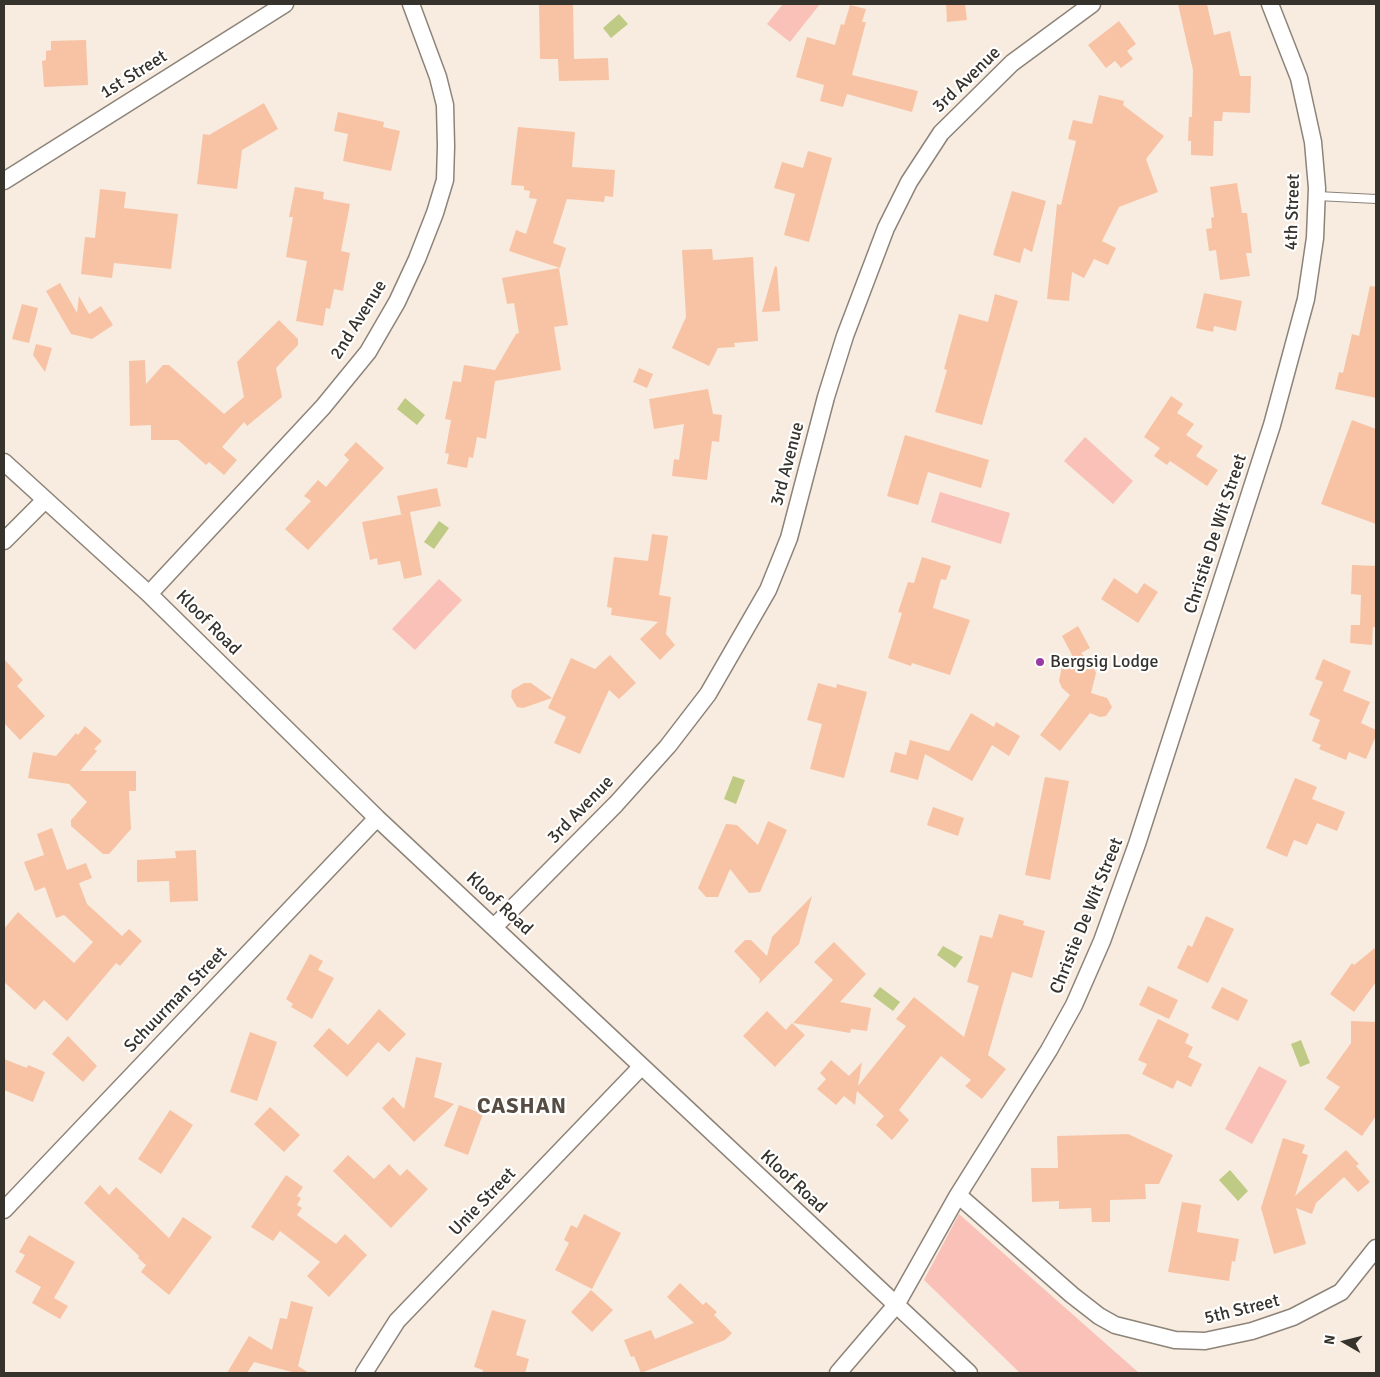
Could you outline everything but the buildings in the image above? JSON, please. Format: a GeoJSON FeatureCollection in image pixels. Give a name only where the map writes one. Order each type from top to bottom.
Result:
{"type":"FeatureCollection","features":[{"type":"Feature","properties":{"kind":"street","name":"1st Street"},"geometry":{"type":"LineString","coordinates":[[4,181],[285,4]]}},
{"type":"Feature","properties":{"kind":"street","name":"2nd Avenue"},"geometry":{"type":"LineString","coordinates":[[149,594],[323,407],[368,352],[417,259],[435,213],[445,180],[446,130],[445,106],[438,77],[411,4]]}},
{"type":"Feature","properties":{"kind":"street","name":"3rd Avenue"},"geometry":{"type":"LineString","coordinates":[[495,926],[616,804],[668,746],[708,694],[768,590],[789,538],[826,397],[845,336],[886,228],[909,182],[941,133],[1012,63],[1092,4]]}},
{"type":"Feature","properties":{"kind":"street","name":"4th Street"},"geometry":{"type":"LineString","coordinates":[[1270,4],[1299,78],[1313,142],[1317,196],[1315,238],[1306,299],[1272,425]]}},
{"type":"Feature","properties":{"kind":"street","name":"Christie De Wit Street"},"geometry":{"type":"LineString","coordinates":[[838,1373],[896,1304],[958,1195],[1049,1050],[1074,1004],[1102,941],[1138,844],[1272,425]]}},
{"type":"Feature","properties":{"kind":"street","name":"Kloof Road"},"geometry":{"type":"LineString","coordinates":[[4,462],[149,594],[377,818],[495,926],[641,1067],[968,1373]]}},
{"type":"Feature","properties":{"kind":"street"},"geometry":{"type":"LineString","coordinates":[[4,542],[45,500]]}},
{"type":"Feature","properties":{"kind":"street","name":"Schuurman Street"},"geometry":{"type":"LineString","coordinates":[[4,1210],[377,818]]}},
{"type":"Feature","properties":{"kind":"street","name":"Unie Street"},"geometry":{"type":"LineString","coordinates":[[364,1373],[398,1321],[641,1067]]}},
{"type":"Feature","properties":{"kind":"street","name":"5th Street"},"geometry":{"type":"LineString","coordinates":[[958,1195],[1072,1295],[1099,1316],[1115,1325],[1175,1340],[1205,1341],[1252,1331],[1293,1318],[1340,1292],[1376,1248]]}},
{"type":"Feature","properties":{"kind":"lane"},"geometry":{"type":"LineString","coordinates":[[1317,196],[1376,199]]}},
{"type":"Feature","properties":{"kind":"shaded area"},"geometry":{"type":"Polygon","coordinates":[[[783,4],[820,4],[790,42],[767,24],[783,4]]]}},
{"type":"Feature","properties":{"kind":"shaded area"},"geometry":{"type":"Polygon","coordinates":[[[619,14],[628,24],[611,38],[603,28],[619,14]]]}},
{"type":"Feature","properties":{"kind":"shaded area"},"geometry":{"type":"Polygon","coordinates":[[[405,398],[425,415],[417,425],[397,409],[405,398]]]}},
{"type":"Feature","properties":{"kind":"shaded area"},"geometry":{"type":"Polygon","coordinates":[[[1085,437],[1133,481],[1113,504],[1064,461],[1085,437]]]}},
{"type":"Feature","properties":{"kind":"shaded area"},"geometry":{"type":"Polygon","coordinates":[[[940,492],[1010,513],[1001,544],[931,522],[940,492]]]}},
{"type":"Feature","properties":{"kind":"shaded area"},"geometry":{"type":"Polygon","coordinates":[[[439,521],[449,528],[434,549],[424,542],[439,521]]]}},
{"type":"Feature","properties":{"kind":"shaded area"},"geometry":{"type":"Polygon","coordinates":[[[439,579],[462,600],[415,650],[392,629],[439,579]]]}},
{"type":"Feature","properties":{"kind":"shaded area"},"geometry":{"type":"Polygon","coordinates":[[[733,776],[745,780],[736,804],[724,799],[733,776]]]}},
{"type":"Feature","properties":{"kind":"shaded area"},"geometry":{"type":"Polygon","coordinates":[[[943,946],[963,957],[955,968],[937,955],[943,946]]]}},
{"type":"Feature","properties":{"kind":"shaded area"},"geometry":{"type":"Polygon","coordinates":[[[880,987],[900,1002],[893,1011],[873,996],[880,987]]]}},
{"type":"Feature","properties":{"kind":"shaded area"},"geometry":{"type":"Polygon","coordinates":[[[1301,1040],[1310,1063],[1300,1067],[1291,1044],[1301,1040]]]}},
{"type":"Feature","properties":{"kind":"shaded area"},"geometry":{"type":"Polygon","coordinates":[[[1259,1066],[1287,1081],[1252,1144],[1225,1129],[1259,1066]]]}},
{"type":"Feature","properties":{"kind":"shaded area"},"geometry":{"type":"Polygon","coordinates":[[[1230,1170],[1248,1191],[1238,1201],[1219,1180],[1230,1170]]]}},
{"type":"Feature","properties":{"kind":"shaded area"},"geometry":{"type":"Polygon","coordinates":[[[959,1214],[1139,1373],[1020,1373],[924,1280],[959,1214]]]}},
{"type":"Feature","properties":{"kind":"place","name":"Bergsig Lodge"},"geometry":{"type":"Point","coordinates":[1040,662]}},
{"type":"Feature","properties":{"kind":"district","name":"CASHAN"},"geometry":{"type":"Point","coordinates":[522,1107]}}]}
